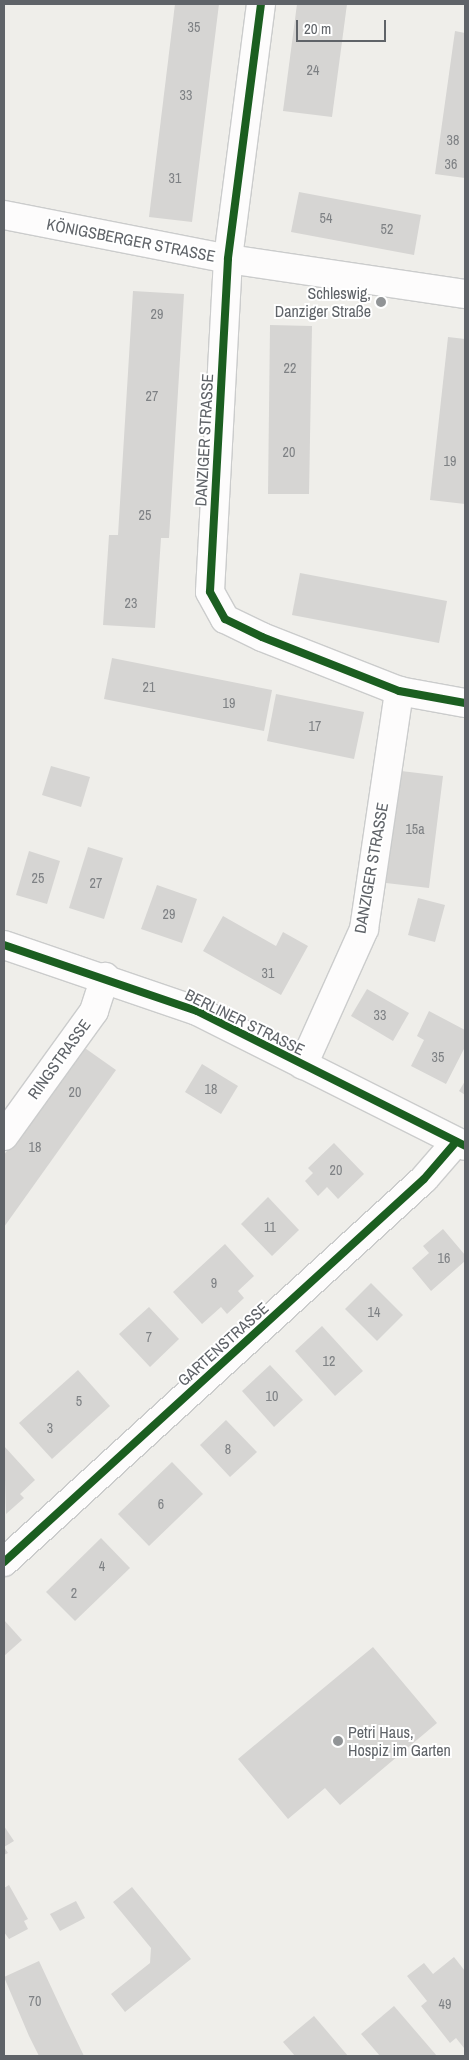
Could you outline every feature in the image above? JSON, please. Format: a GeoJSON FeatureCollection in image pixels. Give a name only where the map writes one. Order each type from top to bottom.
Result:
{"type":"FeatureCollection","features":[{"type":"Feature","properties":{"kind":"street","name":"DANZIGER STRASSE"},"geometry":{"type":"LineString","coordinates":[[261,4],[228,259],[210,592],[225,619],[399,691],[465,703]]}},
{"type":"Feature","properties":{"kind":"street","name":"KÖNIGSBERGER STRASSE"},"geometry":{"type":"LineString","coordinates":[[4,215],[228,259],[465,294]]}},
{"type":"Feature","properties":{"kind":"street","name":"DANZIGER STRASSE"},"geometry":{"type":"LineString","coordinates":[[304,1065],[364,929],[399,691]]}},
{"type":"Feature","properties":{"kind":"street","name":"BERLINER STRASSE"},"geometry":{"type":"LineString","coordinates":[[4,945],[105,977],[197,1011],[461,1144]]}},
{"type":"Feature","properties":{"kind":"street","name":"RINGSTRASSE"},"geometry":{"type":"LineString","coordinates":[[4,1136],[94,1011],[105,977]]}},
{"type":"Feature","properties":{"kind":"street","name":"GARTENSTRASSE"},"geometry":{"type":"LineString","coordinates":[[4,1562],[461,1144]]}},
{"type":"Feature","properties":{"kind":"building"},"geometry":{"type":"Polygon","coordinates":[[[175,4],[219,4],[192,222],[149,217],[175,4]]]}},
{"type":"Feature","properties":{"kind":"building"},"geometry":{"type":"Polygon","coordinates":[[[297,4],[347,4],[332,117],[283,111],[297,4]]]}},
{"type":"Feature","properties":{"kind":"building"},"geometry":{"type":"Polygon","coordinates":[[[455,31],[465,33],[465,178],[435,174],[455,31]]]}},
{"type":"Feature","properties":{"kind":"building"},"geometry":{"type":"Polygon","coordinates":[[[299,192],[421,215],[414,255],[291,232],[299,192]]]}},
{"type":"Feature","properties":{"kind":"building"},"geometry":{"type":"Polygon","coordinates":[[[133,291],[184,294],[169,538],[161,538],[155,628],[103,625],[109,535],[118,535],[133,291]]]}},
{"type":"Feature","properties":{"kind":"building"},"geometry":{"type":"Polygon","coordinates":[[[270,325],[312,326],[309,494],[268,494],[270,325]]]}},
{"type":"Feature","properties":{"kind":"building"},"geometry":{"type":"Polygon","coordinates":[[[448,337],[465,339],[465,504],[430,500],[448,337]]]}},
{"type":"Feature","properties":{"kind":"building"},"geometry":{"type":"Polygon","coordinates":[[[300,573],[447,601],[439,643],[292,615],[300,573]]]}},
{"type":"Feature","properties":{"kind":"building"},"geometry":{"type":"Polygon","coordinates":[[[112,658],[272,690],[264,731],[104,699],[112,658]]]}},
{"type":"Feature","properties":{"kind":"building"},"geometry":{"type":"Polygon","coordinates":[[[276,694],[364,712],[354,759],[267,741],[276,694]]]}},
{"type":"Feature","properties":{"kind":"building"},"geometry":{"type":"Polygon","coordinates":[[[51,766],[90,777],[81,807],[42,795],[51,766]]]}},
{"type":"Feature","properties":{"kind":"building"},"geometry":{"type":"Polygon","coordinates":[[[401,771],[443,776],[429,888],[386,883],[401,771]]]}},
{"type":"Feature","properties":{"kind":"building"},"geometry":{"type":"Polygon","coordinates":[[[88,847],[123,858],[104,919],[69,908],[88,847]]]}},
{"type":"Feature","properties":{"kind":"building"},"geometry":{"type":"Polygon","coordinates":[[[29,851],[60,861],[47,904],[16,895],[29,851]]]}},
{"type":"Feature","properties":{"kind":"building"},"geometry":{"type":"Polygon","coordinates":[[[157,885],[197,899],[182,943],[141,929],[157,885]]]}},
{"type":"Feature","properties":{"kind":"building"},"geometry":{"type":"Polygon","coordinates":[[[418,898],[445,905],[435,942],[408,935],[418,898]]]}},
{"type":"Feature","properties":{"kind":"building"},"geometry":{"type":"Polygon","coordinates":[[[223,916],[276,946],[283,932],[308,946],[281,995],[203,951],[223,916]]]}},
{"type":"Feature","properties":{"kind":"building"},"geometry":{"type":"Polygon","coordinates":[[[367,989],[409,1013],[393,1041],[351,1016],[367,989]]]}},
{"type":"Feature","properties":{"kind":"building"},"geometry":{"type":"Polygon","coordinates":[[[429,1011],[465,1030],[465,1047],[446,1084],[411,1066],[424,1040],[417,1036],[429,1011]]]}},
{"type":"Feature","properties":{"kind":"building"},"geometry":{"type":"Polygon","coordinates":[[[82,1046],[116,1070],[4,1227],[4,1155],[82,1046]]]}},
{"type":"Feature","properties":{"kind":"building"},"geometry":{"type":"Polygon","coordinates":[[[202,1064],[238,1086],[221,1114],[185,1092],[202,1064]]]}},
{"type":"Feature","properties":{"kind":"building"},"geometry":{"type":"Polygon","coordinates":[[[465,1081],[465,1095],[459,1091],[465,1081]]]}},
{"type":"Feature","properties":{"kind":"building"},"geometry":{"type":"Polygon","coordinates":[[[334,1143],[364,1174],[338,1199],[327,1187],[318,1196],[305,1181],[313,1173],[308,1168],[334,1143]]]}},
{"type":"Feature","properties":{"kind":"building"},"geometry":{"type":"Polygon","coordinates":[[[268,1197],[299,1230],[272,1256],[241,1224],[268,1197]]]}},
{"type":"Feature","properties":{"kind":"building"},"geometry":{"type":"Polygon","coordinates":[[[443,1229],[465,1255],[465,1261],[431,1291],[412,1268],[429,1253],[423,1246],[443,1229]]]}},
{"type":"Feature","properties":{"kind":"building"},"geometry":{"type":"Polygon","coordinates":[[[225,1244],[254,1276],[238,1291],[244,1298],[227,1314],[221,1307],[202,1324],[173,1292],[225,1244]]]}},
{"type":"Feature","properties":{"kind":"building"},"geometry":{"type":"Polygon","coordinates":[[[371,1283],[403,1315],[377,1341],[345,1309],[371,1283]]]}},
{"type":"Feature","properties":{"kind":"building"},"geometry":{"type":"Polygon","coordinates":[[[149,1307],[179,1339],[150,1367],[119,1334],[149,1307]]]}},
{"type":"Feature","properties":{"kind":"building"},"geometry":{"type":"Polygon","coordinates":[[[322,1326],[363,1371],[335,1396],[295,1351],[322,1326]]]}},
{"type":"Feature","properties":{"kind":"building"},"geometry":{"type":"Polygon","coordinates":[[[270,1365],[303,1400],[274,1427],[242,1391],[270,1365]]]}},
{"type":"Feature","properties":{"kind":"building"},"geometry":{"type":"Polygon","coordinates":[[[78,1370],[110,1406],[52,1459],[19,1423],[78,1370]]]}},
{"type":"Feature","properties":{"kind":"building"},"geometry":{"type":"Polygon","coordinates":[[[226,1420],[257,1452],[230,1477],[200,1445],[226,1420]]]}},
{"type":"Feature","properties":{"kind":"building"},"geometry":{"type":"Polygon","coordinates":[[[4,1446],[35,1480],[20,1494],[24,1498],[6,1514],[4,1446]]]}},
{"type":"Feature","properties":{"kind":"building"},"geometry":{"type":"Polygon","coordinates":[[[172,1462],[203,1494],[149,1546],[118,1514],[172,1462]]]}},
{"type":"Feature","properties":{"kind":"building"},"geometry":{"type":"Polygon","coordinates":[[[101,1538],[130,1568],[75,1621],[46,1592],[101,1538]]]}},
{"type":"Feature","properties":{"kind":"building"},"geometry":{"type":"Polygon","coordinates":[[[4,1620],[22,1640],[4,1656],[4,1620]]]}},
{"type":"Feature","properties":{"kind":"building","name":"Petri Haus, Hospiz im Garten"},"geometry":{"type":"Polygon","coordinates":[[[373,1647],[437,1723],[340,1805],[325,1788],[288,1819],[238,1759],[373,1647]]]}},
{"type":"Feature","properties":{"kind":"building"},"geometry":{"type":"Polygon","coordinates":[[[4,1826],[14,1841],[4,1847],[4,1826]]]}},
{"type":"Feature","properties":{"kind":"building"},"geometry":{"type":"Polygon","coordinates":[[[4,1847],[8,1853],[4,1855],[4,1847]]]}},
{"type":"Feature","properties":{"kind":"building"},"geometry":{"type":"Polygon","coordinates":[[[9,1885],[28,1919],[24,1921],[28,1929],[9,1939],[4,1932],[4,1888],[9,1885]]]}},
{"type":"Feature","properties":{"kind":"building"},"geometry":{"type":"Polygon","coordinates":[[[132,1887],[191,1959],[125,2012],[111,1994],[150,1963],[151,1948],[113,1902],[132,1887]]]}},
{"type":"Feature","properties":{"kind":"building"},"geometry":{"type":"Polygon","coordinates":[[[76,1901],[85,1918],[60,1931],[50,1914],[76,1901]]]}},
{"type":"Feature","properties":{"kind":"building"},"geometry":{"type":"Polygon","coordinates":[[[454,1957],[465,1971],[464,2048],[456,2038],[450,2043],[421,2006],[427,2001],[407,1976],[424,1963],[433,1974],[454,1957]]]}},
{"type":"Feature","properties":{"kind":"building"},"geometry":{"type":"Polygon","coordinates":[[[39,1961],[84,2056],[39,2056],[29,2036],[4,1977],[39,1961]]]}},
{"type":"Feature","properties":{"kind":"building"},"geometry":{"type":"Polygon","coordinates":[[[394,2006],[437,2056],[380,2056],[361,2034],[394,2006]]]}},
{"type":"Feature","properties":{"kind":"building"},"geometry":{"type":"Polygon","coordinates":[[[314,2016],[348,2056],[295,2056],[283,2042],[314,2016]]]}},
{"type":"Feature","properties":{"kind":"cycle path"},"geometry":{"type":"LineString","coordinates":[[261,4],[228,259],[210,592],[225,619],[262,637],[399,691],[465,703]]}},
{"type":"Feature","properties":{"kind":"cycle path"},"geometry":{"type":"LineString","coordinates":[[4,945],[197,1011],[465,1146]]}},
{"type":"Feature","properties":{"kind":"cycle path"},"geometry":{"type":"LineString","coordinates":[[4,1562],[424,1179],[456,1142]]}},
{"type":"Feature","properties":{"kind":"place","name":"Schleswig, Danziger Straße"},"geometry":{"type":"Point","coordinates":[381,302]}},
{"type":"Feature","properties":{"kind":"place","name":"Petri Haus, Hospiz im Garten"},"geometry":{"type":"Point","coordinates":[338,1741]}}]}
